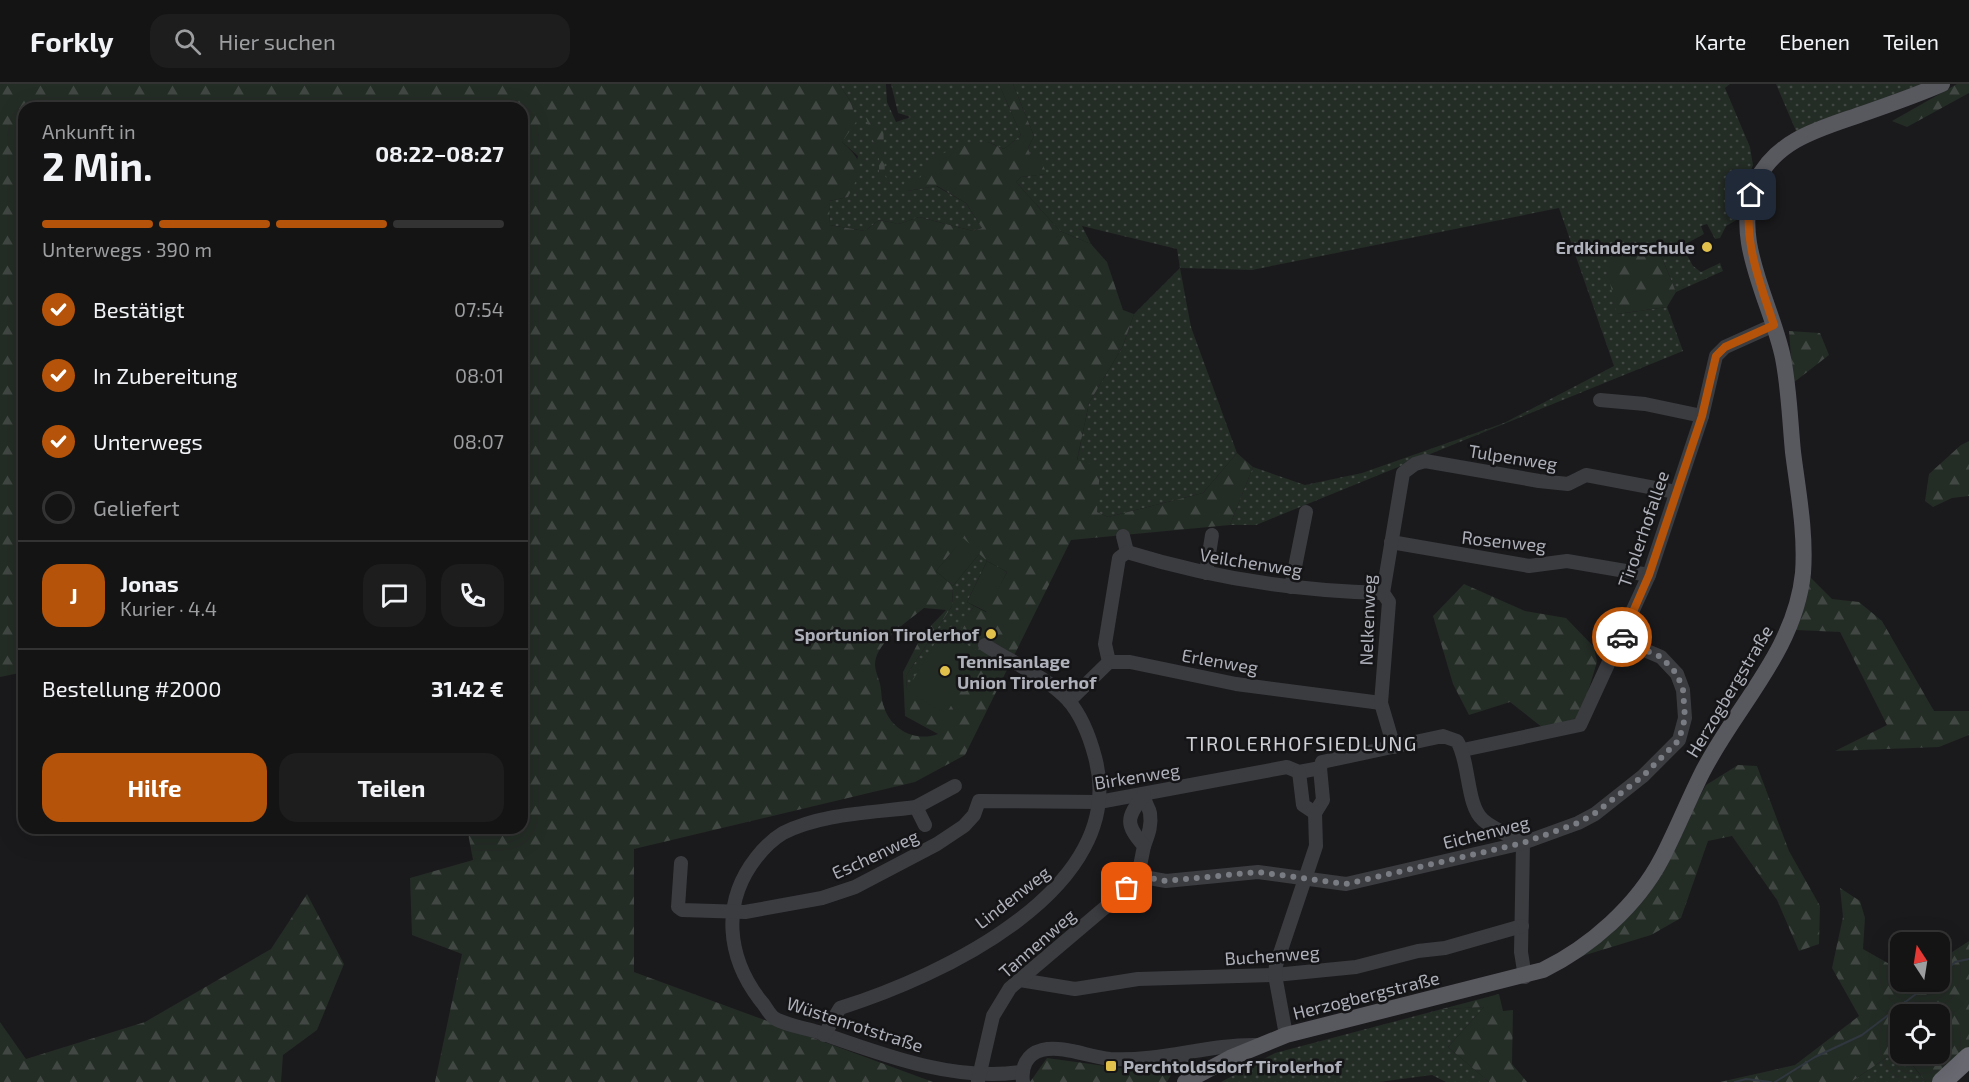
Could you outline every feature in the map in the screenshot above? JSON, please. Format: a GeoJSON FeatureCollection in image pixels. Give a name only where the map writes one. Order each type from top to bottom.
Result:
{"type":"FeatureCollection","features":[{"type":"Feature","properties":{"kind":"highway"},"geometry":{"type":"LineString","coordinates":[[1942,1082],[1969,1057]]}},
{"type":"Feature","properties":{"kind":"main road","name":"Herzogbergstraße"},"geometry":{"type":"LineString","coordinates":[[1185,1082],[1259,1045],[1286,1035],[1525,977],[1550,967],[1581,948],[1631,903],[1647,883],[1661,860],[1708,760],[1770,666],[1791,625],[1802,575],[1804,540],[1783,359],[1752,251],[1748,219],[1751,195],[1764,168],[1778,152],[1801,136],[1942,84]]}},
{"type":"Feature","properties":{"kind":"street","name":"Tirolerhofallee"},"geometry":{"type":"LineString","coordinates":[[1463,750],[1580,725],[1649,575],[1702,416],[1720,351],[1774,325]]}},
{"type":"Feature","properties":{"kind":"street"},"geometry":{"type":"LineString","coordinates":[[1600,400],[1645,404],[1702,416]]}},
{"type":"Feature","properties":{"kind":"street","name":"Tulpenweg"},"geometry":{"type":"LineString","coordinates":[[1415,464],[1425,461],[1568,484],[1586,475],[1676,492]]}},
{"type":"Feature","properties":{"kind":"street","name":"Nelkenweg"},"geometry":{"type":"LineString","coordinates":[[1394,747],[1381,703],[1389,602],[1383,593],[1401,477],[1415,464]]}},
{"type":"Feature","properties":{"kind":"street"},"geometry":{"type":"LineString","coordinates":[[1291,587],[1306,512]]}},
{"type":"Feature","properties":{"kind":"street"},"geometry":{"type":"LineString","coordinates":[[1206,573],[1212,535]]}},
{"type":"Feature","properties":{"kind":"street"},"geometry":{"type":"LineString","coordinates":[[1069,700],[1109,662],[1105,644],[1123,555],[1123,536]]}},
{"type":"Feature","properties":{"kind":"street","name":"Rosenweg"},"geometry":{"type":"LineString","coordinates":[[1391,542],[1529,566],[1567,561],[1649,575]]}},
{"type":"Feature","properties":{"kind":"street","name":"Veilchenweg"},"geometry":{"type":"LineString","coordinates":[[1123,555],[1206,573],[1291,587],[1383,593]]}},
{"type":"Feature","properties":{"kind":"street","name":"Eichenweg"},"geometry":{"type":"LineString","coordinates":[[1138,876],[1166,881],[1258,872],[1346,884],[1523,843],[1594,814],[1643,776],[1679,740],[1685,718],[1683,690],[1677,674],[1661,657],[1621,640]]}},
{"type":"Feature","properties":{"kind":"street","name":"Lindenweg"},"geometry":{"type":"LineString","coordinates":[[824,1035],[840,1008],[932,974],[990,939],[1052,892],[1083,853],[1096,824],[1100,776],[1089,734],[1069,700],[1045,681],[985,645]]}},
{"type":"Feature","properties":{"kind":"street","name":"Erlenweg"},"geometry":{"type":"LineString","coordinates":[[1109,662],[1130,662],[1236,684],[1381,703]]}},
{"type":"Feature","properties":{"kind":"street","name":"Birkenweg"},"geometry":{"type":"LineString","coordinates":[[979,801],[1099,802],[1287,767],[1299,772],[1320,768],[1322,762],[1443,736],[1457,741],[1463,750]]}},
{"type":"Feature","properties":{"kind":"street"},"geometry":{"type":"LineString","coordinates":[[1463,750],[1476,810],[1482,820],[1523,843],[1521,952],[1525,977]]}},
{"type":"Feature","properties":{"kind":"street"},"geometry":{"type":"LineString","coordinates":[[1286,1035],[1275,975],[1316,846],[1315,813],[1323,800],[1320,768]]}},
{"type":"Feature","properties":{"kind":"street"},"geometry":{"type":"LineString","coordinates":[[1299,772],[1303,805],[1315,813]]}},
{"type":"Feature","properties":{"kind":"street","name":"Wüstenrotstraße"},"geometry":{"type":"LineString","coordinates":[[955,786],[916,807],[822,819],[802,824],[779,835],[747,869],[731,913],[733,946],[745,980],[775,1018],[925,1067],[978,1078],[1022,1077],[1027,1059],[1042,1050],[1111,1059],[1170,1057],[1223,1046],[1259,1045]]}},
{"type":"Feature","properties":{"kind":"street"},"geometry":{"type":"LineString","coordinates":[[1144,795],[1130,814],[1130,831],[1144,846]]}},
{"type":"Feature","properties":{"kind":"street"},"geometry":{"type":"LineString","coordinates":[[1138,876],[1144,846],[1150,831],[1150,811],[1144,802],[1144,795]]}},
{"type":"Feature","properties":{"kind":"street","name":"Eschenweg"},"geometry":{"type":"LineString","coordinates":[[681,863],[678,907],[682,910],[731,913],[822,898],[855,887],[937,844],[974,815],[979,801]]}},
{"type":"Feature","properties":{"kind":"street"},"geometry":{"type":"LineString","coordinates":[[916,807],[925,825]]}},
{"type":"Feature","properties":{"kind":"street","name":"Tannenweg"},"geometry":{"type":"LineString","coordinates":[[978,1078],[993,1016],[1010,988],[1116,899],[1138,876]]}},
{"type":"Feature","properties":{"kind":"street","name":"Buchenweg"},"geometry":{"type":"LineString","coordinates":[[1020,980],[1075,989],[1138,979],[1275,975],[1356,967],[1418,951],[1445,948],[1522,926]]}},
{"type":"Feature","properties":{"kind":"street","name":"Wüstenrotstraße"},"geometry":{"type":"LineString","coordinates":[[1170,1057],[1201,1073]]}},
{"type":"Feature","properties":{"kind":"green space"},"geometry":{"type":"Polygon","coordinates":[[[0,84],[839,84],[851,102],[856,122],[842,142],[855,156],[859,173],[848,197],[829,201],[830,225],[865,231],[879,220],[899,224],[919,217],[973,231],[982,228],[966,203],[937,186],[907,191],[904,183],[920,178],[930,160],[958,146],[988,142],[1004,149],[1021,135],[999,84],[1013,84],[1034,136],[1028,148],[1030,155],[1039,157],[1047,174],[1021,177],[1016,182],[1060,231],[1091,244],[1107,262],[1123,310],[1134,314],[1123,346],[1089,403],[1077,460],[1100,467],[1097,512],[1108,517],[1203,493],[1237,453],[1253,467],[1230,525],[1071,540],[965,755],[915,782],[634,849],[634,972],[933,1082],[435,1082],[462,954],[412,935],[410,878],[473,860],[468,834],[528,834],[528,102],[18,102],[18,673],[0,677],[0,84]],[[963,539],[936,571],[953,586],[952,606],[906,676],[907,689],[943,630],[977,651],[983,642],[961,627],[974,606],[986,612],[1007,572],[987,561],[963,539]],[[924,608],[884,643],[876,658],[876,671],[883,704],[888,715],[899,728],[921,737],[938,734],[905,716],[903,672],[922,635],[946,610],[924,608]]]}},
{"type":"Feature","properties":{"kind":"green space"},"geometry":{"type":"Polygon","coordinates":[[[839,84],[886,84],[887,102],[896,122],[911,117],[898,113],[891,84],[999,84],[1021,135],[1004,149],[988,142],[920,178],[907,191],[936,186],[966,203],[982,228],[973,231],[919,217],[899,224],[879,220],[865,231],[830,225],[829,201],[848,197],[858,156],[842,142],[851,102],[839,84]]]}},
{"type":"Feature","properties":{"kind":"green space"},"geometry":{"type":"Polygon","coordinates":[[[1013,84],[1730,84],[1725,88],[1750,147],[1753,165],[1742,193],[1740,218],[1726,226],[1720,238],[1715,239],[1707,224],[1701,226],[1704,234],[1682,246],[1693,266],[1701,272],[1720,263],[1723,271],[1676,292],[1658,248],[1617,314],[1667,307],[1683,351],[1256,525],[1230,525],[1253,467],[1305,485],[1362,473],[1504,423],[1614,366],[1559,208],[1252,270],[1180,268],[1177,249],[1082,226],[1091,244],[1060,231],[1016,182],[1021,177],[1046,174],[1030,155],[1028,148],[1034,136],[1013,84]]]}},
{"type":"Feature","properties":{"kind":"green space"},"geometry":{"type":"Polygon","coordinates":[[[1776,84],[1924,84],[1796,131],[1776,84]]]}},
{"type":"Feature","properties":{"kind":"green space"},"geometry":{"type":"Polygon","coordinates":[[[1957,84],[1969,84],[1969,93],[1907,127],[1892,121],[1957,84]]]}},
{"type":"Feature","properties":{"kind":"green space"},"geometry":{"type":"Polygon","coordinates":[[[871,116],[878,132],[883,121],[885,176],[896,192],[879,181],[879,159],[866,118],[871,116]]]}},
{"type":"Feature","properties":{"kind":"green space"},"geometry":{"type":"Polygon","coordinates":[[[1645,244],[1658,248],[1676,292],[1667,307],[1617,314],[1606,265],[1645,244]]]}},
{"type":"Feature","properties":{"kind":"green space"},"geometry":{"type":"Polygon","coordinates":[[[1180,268],[1191,327],[1237,453],[1203,493],[1108,517],[1097,512],[1077,461],[1089,403],[1123,346],[1134,314],[1180,268]]]}},
{"type":"Feature","properties":{"kind":"green space"},"geometry":{"type":"Polygon","coordinates":[[[1789,331],[1820,333],[1829,355],[1793,383],[1789,331]]]}},
{"type":"Feature","properties":{"kind":"green space"},"geometry":{"type":"Polygon","coordinates":[[[1969,441],[1969,496],[1952,498],[1933,507],[1925,501],[1929,474],[1961,445],[1969,441]]]}},
{"type":"Feature","properties":{"kind":"green space"},"geometry":{"type":"Polygon","coordinates":[[[963,538],[980,553],[953,586],[936,571],[963,538]]]}},
{"type":"Feature","properties":{"kind":"green space"},"geometry":{"type":"Polygon","coordinates":[[[980,553],[987,561],[967,602],[974,606],[964,624],[983,642],[978,652],[943,631],[907,690],[906,676],[952,606],[953,586],[980,553]]]}},
{"type":"Feature","properties":{"kind":"green space"},"geometry":{"type":"Polygon","coordinates":[[[987,561],[1007,572],[987,612],[967,602],[987,561]]]}},
{"type":"Feature","properties":{"kind":"green space"},"geometry":{"type":"Polygon","coordinates":[[[1810,577],[1832,599],[1859,602],[1882,621],[1934,711],[1969,711],[1969,735],[1939,747],[1835,751],[1887,725],[1840,632],[1796,630],[1810,577]]]}},
{"type":"Feature","properties":{"kind":"green space"},"geometry":{"type":"Polygon","coordinates":[[[1464,584],[1525,611],[1566,618],[1594,647],[1597,662],[1583,708],[1574,723],[1543,728],[1510,702],[1469,715],[1453,684],[1433,616],[1464,584]]]}},
{"type":"Feature","properties":{"kind":"green space","name":"Tennisanlage Union Tirolerhof"},"geometry":{"type":"Polygon","coordinates":[[[943,630],[982,654],[946,714],[907,690],[943,630]]]}},
{"type":"Feature","properties":{"kind":"green space"},"geometry":{"type":"Polygon","coordinates":[[[1738,765],[1757,766],[1789,851],[1820,906],[1819,944],[1799,951],[1777,900],[1732,836],[1708,841],[1681,918],[1651,935],[1582,956],[1638,906],[1706,785],[1738,765]]]}},
{"type":"Feature","properties":{"kind":"green space"},"geometry":{"type":"Polygon","coordinates":[[[1840,888],[1860,901],[1865,918],[1863,949],[1890,964],[1890,992],[1950,992],[1950,953],[1969,941],[1969,1049],[1934,1082],[1926,1082],[1912,1064],[1950,1064],[1950,1004],[1890,1004],[1890,1055],[1851,1082],[1720,1082],[1795,1065],[1859,1016],[1832,968],[1843,917],[1840,888]]]}},
{"type":"Feature","properties":{"kind":"green space"},"geometry":{"type":"Polygon","coordinates":[[[307,894],[344,964],[317,1030],[283,1055],[281,1082],[0,1082],[0,1022],[26,1059],[145,1022],[271,949],[307,894]]]}},
{"type":"Feature","properties":{"kind":"green space"},"geometry":{"type":"Polygon","coordinates":[[[1499,994],[1503,1011],[1513,1010],[1512,1064],[1527,1082],[1489,1082],[1448,1047],[1484,1007],[1442,1009],[1499,994]]]}},
{"type":"Feature","properties":{"kind":"green space"},"geometry":{"type":"Polygon","coordinates":[[[1484,1007],[1448,1047],[1489,1082],[1446,1082],[1432,1075],[1379,1082],[1221,1082],[1275,1053],[1442,1009],[1484,1007]]]}},
{"type":"Feature","properties":{"kind":"green space"},"geometry":{"type":"Polygon","coordinates":[[[1890,1055],[1890,1064],[1911,1064],[1926,1082],[1851,1082],[1890,1055]]]}},
{"type":"Feature","properties":{"kind":"green space"},"geometry":{"type":"Polygon","coordinates":[[[1047,1058],[1171,1075],[1167,1082],[1030,1082],[1047,1058]]]}},
{"type":"Feature","properties":{"kind":"waterway"},"geometry":{"type":"LineString","coordinates":[[1950,967],[1955,962],[1969,959]]}},
{"type":"Feature","properties":{"kind":"waterway"},"geometry":{"type":"LineString","coordinates":[[1775,1082],[1815,1057],[1862,1035],[1919,992]]}},
{"type":"Feature","properties":{"kind":"waterway"},"geometry":{"type":"LineString","coordinates":[[1735,1082],[1746,1079],[1771,1082]]}},
{"type":"Feature","properties":{"kind":"way so far"},"geometry":{"type":"LineString","coordinates":[[1127,888],[1138,876],[1166,881],[1258,872],[1288,874],[1346,884],[1523,843],[1578,823],[1594,814],[1643,776],[1679,740],[1685,718],[1683,690],[1677,674],[1661,657],[1621,640],[1622,637]]}},
{"type":"Feature","properties":{"kind":"place","name":"Erdkinderschule"},"geometry":{"type":"Point","coordinates":[1707,247]}},
{"type":"Feature","properties":{"kind":"place","name":"Sportunion Tirolerhof"},"geometry":{"type":"Point","coordinates":[991,634]}},
{"type":"Feature","properties":{"kind":"place","name":"Tennisanlage Union Tirolerhof"},"geometry":{"type":"Point","coordinates":[945,671]}},
{"type":"Feature","properties":{"kind":"place","name":"Perchtoldsdorf Tirolerhof"},"geometry":{"type":"Point","coordinates":[1111,1066]}},
{"type":"Feature","properties":{"kind":"district","name":"TIROLERHOFSIEDLUNG"},"geometry":{"type":"Point","coordinates":[1302,743]}},
{"type":"Feature","properties":{"kind":"route"},"geometry":{"type":"LineString","coordinates":[[1622,637],[1649,575],[1702,416],[1716,356],[1725,347],[1774,325],[1748,231],[1748,208],[1751,195]]}}]}
